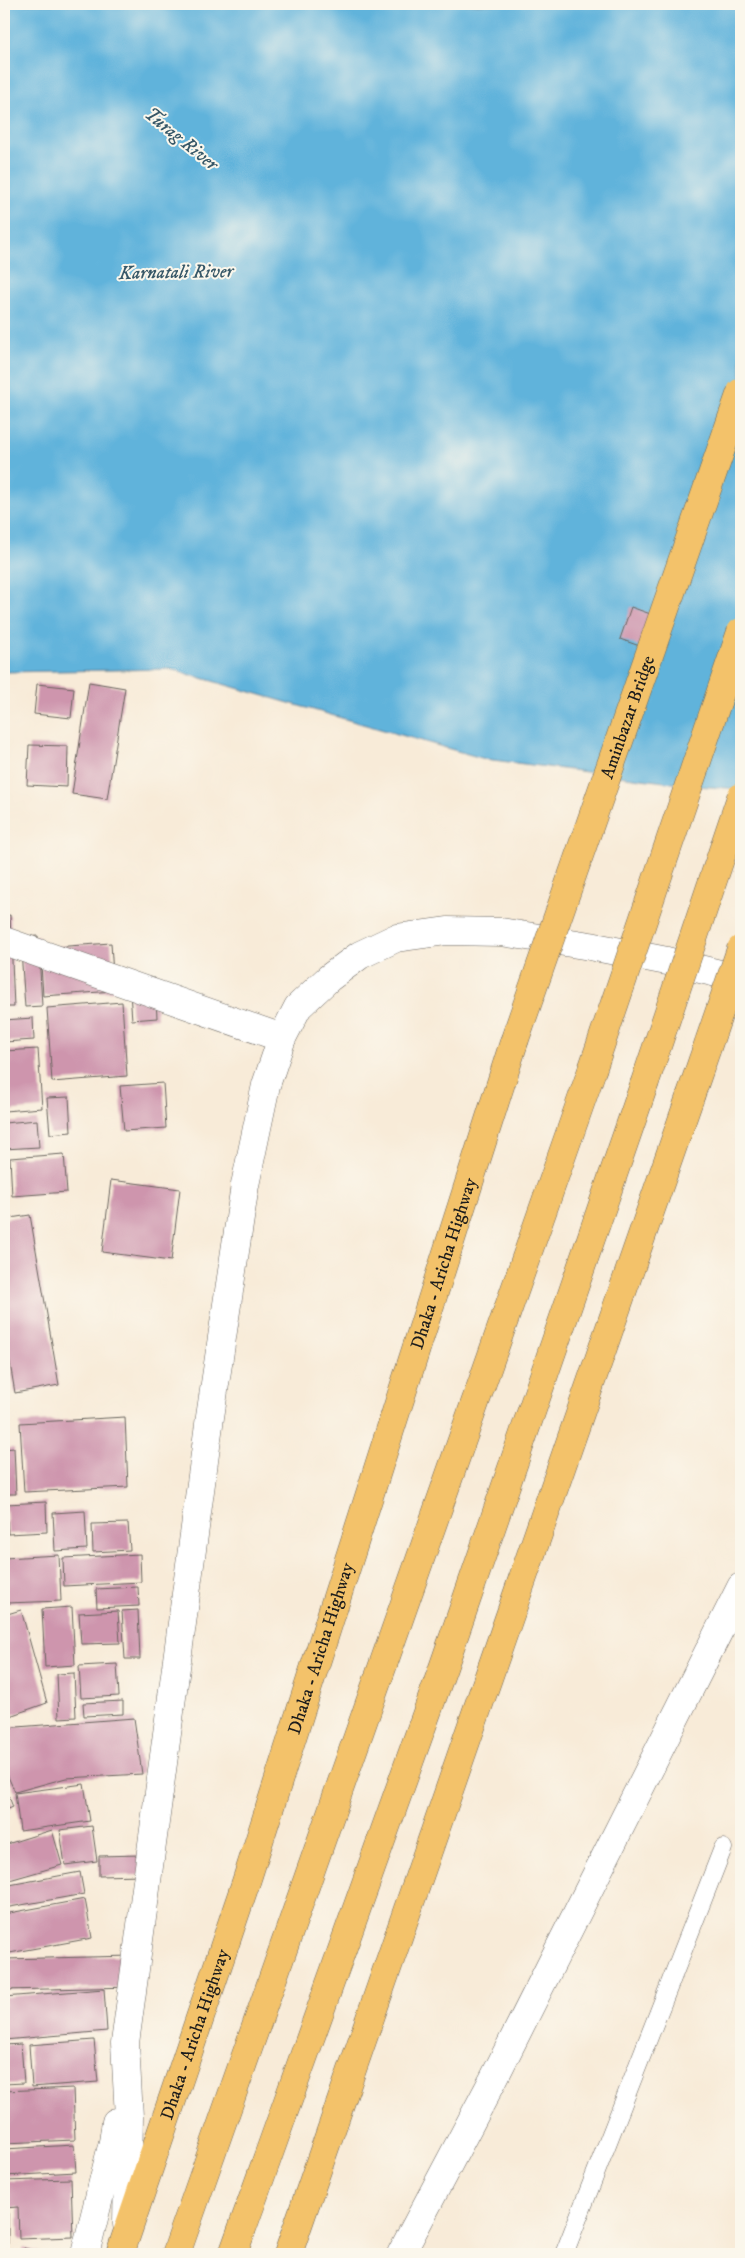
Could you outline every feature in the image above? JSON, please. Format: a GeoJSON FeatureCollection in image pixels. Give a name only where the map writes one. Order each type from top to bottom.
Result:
{"type":"FeatureCollection","features":[{"type":"Feature","properties":{"kind":"highway","name":"Aminbazar Bridge"},"geometry":{"type":"LineString","coordinates":[[514,1042],[741,392]]}},
{"type":"Feature","properties":{"kind":"highway"},"geometry":{"type":"LineString","coordinates":[[176,2254],[592,1070],[741,632]]}},
{"type":"Feature","properties":{"kind":"highway"},"geometry":{"type":"LineString","coordinates":[[233,2254],[444,1665],[741,797]]}},
{"type":"Feature","properties":{"kind":"highway"},"geometry":{"type":"LineString","coordinates":[[288,2254],[741,949]]}},
{"type":"Feature","properties":{"kind":"highway","name":"Dhaka - Aricha Highway"},"geometry":{"type":"LineString","coordinates":[[124,2244],[246,1882],[514,1042]]}},
{"type":"Feature","properties":{"kind":"street"},"geometry":{"type":"LineString","coordinates":[[85,2254],[113,2142],[210,1418],[245,1185],[266,1085],[282,1038],[298,1007],[329,978],[360,955],[396,938],[405,936],[448,931],[500,932],[590,946],[668,961],[741,979]]}},
{"type":"Feature","properties":{"kind":"street"},"geometry":{"type":"LineString","coordinates":[[4,941],[282,1038]]}},
{"type":"Feature","properties":{"kind":"street"},"geometry":{"type":"LineString","coordinates":[[401,2254],[493,2080],[741,1587]]}},
{"type":"Feature","properties":{"kind":"street"},"geometry":{"type":"LineString","coordinates":[[124,2244],[129,2117],[125,2043]]}},
{"type":"Feature","properties":{"kind":"lane"},"geometry":{"type":"LineString","coordinates":[[564,2254],[723,1848]]}},
{"type":"Feature","properties":{"kind":"water"},"geometry":{"type":"Polygon","coordinates":[[[4,4],[741,4],[741,789],[696,786],[485,759],[170,669],[4,672],[4,4]]]}},
{"type":"Feature","properties":{"kind":"building"},"geometry":{"type":"Polygon","coordinates":[[[631,607],[656,616],[645,648],[620,639],[631,607]]]}},
{"type":"Feature","properties":{"kind":"building"},"geometry":{"type":"Polygon","coordinates":[[[89,682],[125,688],[107,799],[72,794],[89,682]]]}},
{"type":"Feature","properties":{"kind":"building"},"geometry":{"type":"Polygon","coordinates":[[[37,684],[74,688],[71,718],[34,714],[37,684]]]}},
{"type":"Feature","properties":{"kind":"building"},"geometry":{"type":"Polygon","coordinates":[[[29,745],[68,746],[67,787],[27,785],[29,745]]]}},
{"type":"Feature","properties":{"kind":"building"},"geometry":{"type":"Polygon","coordinates":[[[10,915],[14,1007],[4,1007],[4,916],[10,915]]]}},
{"type":"Feature","properties":{"kind":"building"},"geometry":{"type":"Polygon","coordinates":[[[38,936],[42,1006],[25,1007],[20,937],[38,936]]]}},
{"type":"Feature","properties":{"kind":"building"},"geometry":{"type":"Polygon","coordinates":[[[111,943],[114,991],[43,996],[40,948],[111,943]]]}},
{"type":"Feature","properties":{"kind":"building"},"geometry":{"type":"Polygon","coordinates":[[[155,978],[157,1018],[132,1020],[129,979],[155,978]]]}},
{"type":"Feature","properties":{"kind":"building"},"geometry":{"type":"Polygon","coordinates":[[[122,1002],[127,1076],[52,1082],[47,1008],[122,1002]]]}},
{"type":"Feature","properties":{"kind":"building"},"geometry":{"type":"Polygon","coordinates":[[[33,1018],[34,1040],[4,1042],[4,1020],[33,1018]]]}},
{"type":"Feature","properties":{"kind":"building"},"geometry":{"type":"Polygon","coordinates":[[[38,1049],[42,1108],[4,1111],[4,1051],[38,1049]]]}},
{"type":"Feature","properties":{"kind":"building"},"geometry":{"type":"Polygon","coordinates":[[[163,1083],[166,1128],[124,1131],[120,1086],[163,1083]]]}},
{"type":"Feature","properties":{"kind":"building"},"geometry":{"type":"Polygon","coordinates":[[[69,1097],[71,1132],[50,1134],[47,1098],[69,1097]]]}},
{"type":"Feature","properties":{"kind":"building"},"geometry":{"type":"Polygon","coordinates":[[[37,1120],[39,1147],[4,1149],[4,1123],[37,1120]]]}},
{"type":"Feature","properties":{"kind":"building"},"geometry":{"type":"Polygon","coordinates":[[[64,1154],[67,1192],[12,1196],[10,1158],[64,1154]]]}},
{"type":"Feature","properties":{"kind":"building"},"geometry":{"type":"Polygon","coordinates":[[[111,1180],[180,1189],[171,1261],[102,1252],[111,1180]]]}},
{"type":"Feature","properties":{"kind":"building"},"geometry":{"type":"Polygon","coordinates":[[[30,1215],[59,1385],[15,1393],[4,1327],[4,1219],[30,1215]]]}},
{"type":"Feature","properties":{"kind":"building"},"geometry":{"type":"Polygon","coordinates":[[[125,1417],[128,1487],[24,1492],[20,1423],[125,1417]]]}},
{"type":"Feature","properties":{"kind":"building"},"geometry":{"type":"Polygon","coordinates":[[[14,1448],[16,1494],[4,1494],[4,1449],[14,1448]]]}},
{"type":"Feature","properties":{"kind":"building"},"geometry":{"type":"Polygon","coordinates":[[[46,1502],[47,1532],[8,1534],[6,1504],[46,1502]]]}},
{"type":"Feature","properties":{"kind":"building"},"geometry":{"type":"Polygon","coordinates":[[[85,1511],[87,1549],[55,1551],[53,1513],[85,1511]]]}},
{"type":"Feature","properties":{"kind":"building"},"geometry":{"type":"Polygon","coordinates":[[[128,1523],[130,1550],[93,1552],[92,1524],[128,1523]]]}},
{"type":"Feature","properties":{"kind":"building"},"geometry":{"type":"Polygon","coordinates":[[[140,1554],[141,1582],[64,1586],[63,1558],[140,1554]]]}},
{"type":"Feature","properties":{"kind":"building"},"geometry":{"type":"Polygon","coordinates":[[[59,1555],[61,1601],[7,1603],[4,1558],[59,1555]]]}},
{"type":"Feature","properties":{"kind":"building"},"geometry":{"type":"Polygon","coordinates":[[[138,1587],[139,1606],[97,1608],[96,1589],[138,1587]]]}},
{"type":"Feature","properties":{"kind":"building"},"geometry":{"type":"Polygon","coordinates":[[[72,1607],[75,1665],[45,1667],[42,1609],[72,1607]]]}},
{"type":"Feature","properties":{"kind":"building"},"geometry":{"type":"Polygon","coordinates":[[[21,1610],[47,1703],[4,1718],[4,1615],[21,1610]]]}},
{"type":"Feature","properties":{"kind":"building"},"geometry":{"type":"Polygon","coordinates":[[[138,1610],[140,1659],[125,1659],[122,1611],[138,1610]]]}},
{"type":"Feature","properties":{"kind":"building"},"geometry":{"type":"Polygon","coordinates":[[[118,1611],[120,1643],[81,1644],[79,1613],[118,1611]]]}},
{"type":"Feature","properties":{"kind":"building"},"geometry":{"type":"Polygon","coordinates":[[[117,1664],[119,1696],[81,1698],[79,1666],[117,1664]]]}},
{"type":"Feature","properties":{"kind":"building"},"geometry":{"type":"Polygon","coordinates":[[[74,1673],[76,1717],[59,1718],[57,1674],[74,1673]]]}},
{"type":"Feature","properties":{"kind":"building"},"geometry":{"type":"Polygon","coordinates":[[[123,1701],[123,1714],[84,1716],[83,1703],[123,1701]]]}},
{"type":"Feature","properties":{"kind":"building"},"geometry":{"type":"Polygon","coordinates":[[[134,1718],[142,1774],[66,1778],[15,1792],[4,1768],[4,1728],[134,1718]]]}},
{"type":"Feature","properties":{"kind":"building"},"geometry":{"type":"Polygon","coordinates":[[[4,1784],[13,1807],[4,1811],[4,1784]]]}},
{"type":"Feature","properties":{"kind":"building"},"geometry":{"type":"Polygon","coordinates":[[[84,1784],[90,1821],[20,1831],[15,1793],[84,1784]]]}},
{"type":"Feature","properties":{"kind":"building"},"geometry":{"type":"Polygon","coordinates":[[[92,1826],[97,1861],[65,1865],[60,1830],[92,1826]]]}},
{"type":"Feature","properties":{"kind":"building"},"geometry":{"type":"Polygon","coordinates":[[[52,1830],[62,1865],[6,1881],[4,1845],[52,1830]]]}},
{"type":"Feature","properties":{"kind":"building"},"geometry":{"type":"Polygon","coordinates":[[[141,1855],[142,1875],[99,1876],[99,1856],[141,1855]]]}},
{"type":"Feature","properties":{"kind":"building"},"geometry":{"type":"Polygon","coordinates":[[[80,1872],[84,1894],[4,1908],[4,1886],[80,1872]]]}},
{"type":"Feature","properties":{"kind":"building"},"geometry":{"type":"Polygon","coordinates":[[[85,1899],[92,1938],[4,1954],[4,1914],[85,1899]]]}},
{"type":"Feature","properties":{"kind":"building"},"geometry":{"type":"Polygon","coordinates":[[[132,1956],[134,1987],[4,1990],[4,1959],[132,1956]]]}},
{"type":"Feature","properties":{"kind":"building"},"geometry":{"type":"Polygon","coordinates":[[[104,1989],[107,2031],[4,2040],[4,1997],[104,1989]]]}},
{"type":"Feature","properties":{"kind":"building"},"geometry":{"type":"Polygon","coordinates":[[[94,2040],[98,2082],[32,2087],[29,2045],[94,2040]]]}},
{"type":"Feature","properties":{"kind":"building"},"geometry":{"type":"Polygon","coordinates":[[[21,2044],[24,2083],[4,2084],[4,2045],[21,2044]]]}},
{"type":"Feature","properties":{"kind":"building"},"geometry":{"type":"Polygon","coordinates":[[[73,2088],[75,2140],[4,2143],[4,2091],[73,2088]]]}},
{"type":"Feature","properties":{"kind":"building"},"geometry":{"type":"Polygon","coordinates":[[[74,2145],[76,2172],[4,2176],[4,2149],[74,2145]]]}},
{"type":"Feature","properties":{"kind":"building"},"geometry":{"type":"Polygon","coordinates":[[[71,2179],[73,2237],[19,2239],[18,2207],[4,2208],[4,2181],[71,2179]]]}},
{"type":"Feature","properties":{"kind":"building"},"geometry":{"type":"Polygon","coordinates":[[[4,2213],[8,2213],[8,2244],[4,2245],[4,2213]]]}},
{"type":"Feature","properties":{"kind":"building"},"geometry":{"type":"Polygon","coordinates":[[[24,2248],[45,2254],[22,2254],[24,2248]]]}},
{"type":"Feature","properties":{"kind":"water label","name":"Turag River"},"geometry":{"type":"Point","coordinates":[182,138]}},
{"type":"Feature","properties":{"kind":"water label","name":"Karnatali River"},"geometry":{"type":"Point","coordinates":[176,271]}}]}
